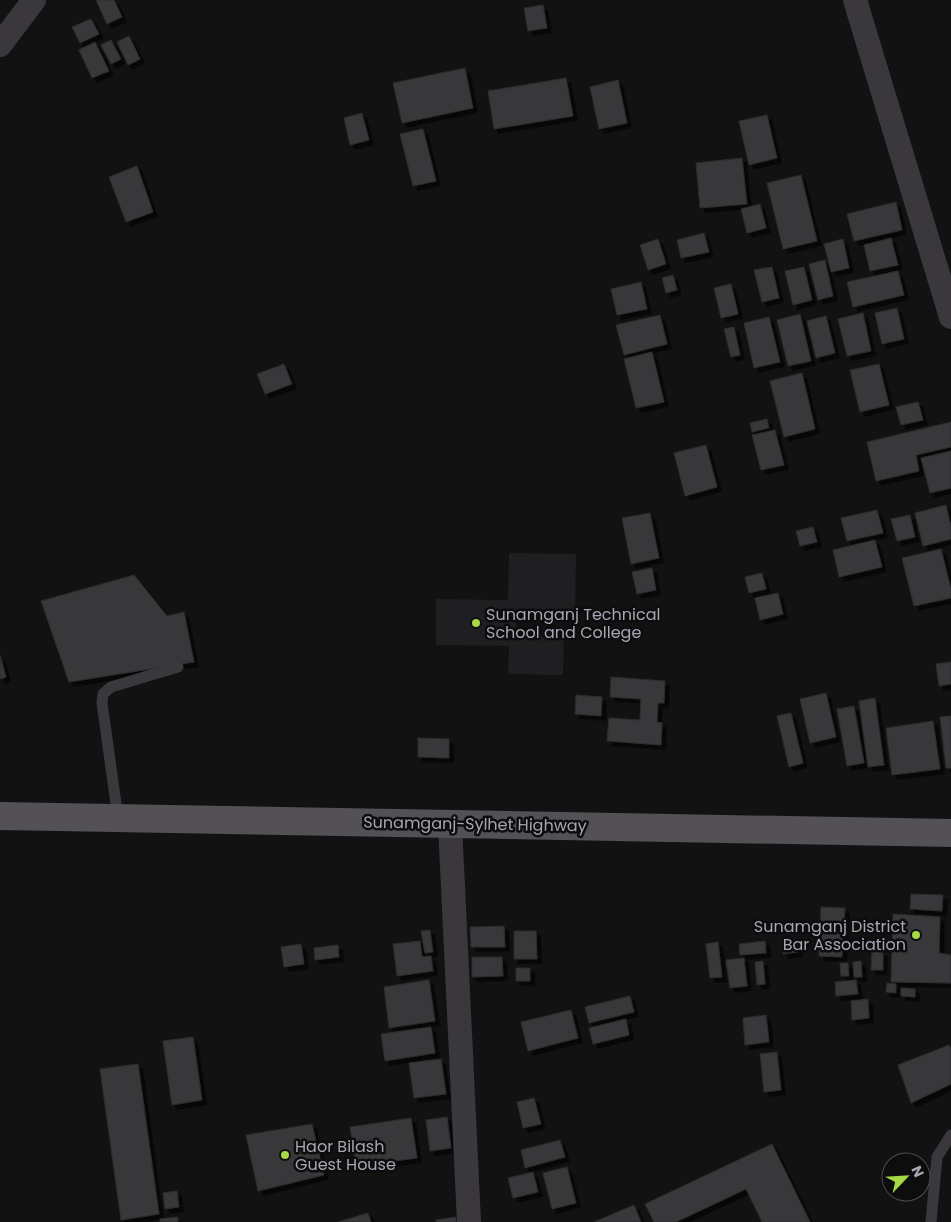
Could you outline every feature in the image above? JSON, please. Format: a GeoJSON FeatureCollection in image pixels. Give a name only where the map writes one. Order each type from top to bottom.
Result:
{"type":"FeatureCollection","features":[{"type":"Feature","properties":{"kind":"main road","name":"Sunamganj-Sylhet Highway"},"geometry":{"type":"LineString","coordinates":[[0,816],[951,833]]}},
{"type":"Feature","properties":{"kind":"street"},"geometry":{"type":"LineString","coordinates":[[0,45],[34,0]]}},
{"type":"Feature","properties":{"kind":"street"},"geometry":{"type":"LineString","coordinates":[[855,0],[951,317]]}},
{"type":"Feature","properties":{"kind":"street"},"geometry":{"type":"LineString","coordinates":[[450,824],[469,1222]]}},
{"type":"Feature","properties":{"kind":"lane"},"geometry":{"type":"LineString","coordinates":[[118,818],[102,703],[103,694],[111,687],[178,667]]}},
{"type":"Feature","properties":{"kind":"lane"},"geometry":{"type":"LineString","coordinates":[[931,1222],[937,1157],[951,1135]]}},
{"type":"Feature","properties":{"kind":"shaded area","name":"Sunamganj Technical School and College"},"geometry":{"type":"Polygon","coordinates":[[[509,553],[576,554],[575,610],[516,609],[516,636],[564,637],[563,675],[508,674],[509,646],[436,645],[436,599],[508,600],[509,553]]]}},
{"type":"Feature","properties":{"kind":"building"},"geometry":{"type":"Polygon","coordinates":[[[96,0],[114,0],[122,17],[107,24],[96,0]]]}},
{"type":"Feature","properties":{"kind":"building"},"geometry":{"type":"Polygon","coordinates":[[[543,5],[547,28],[528,31],[524,8],[543,5]]]}},
{"type":"Feature","properties":{"kind":"building"},"geometry":{"type":"Polygon","coordinates":[[[91,19],[99,34],[80,43],[72,27],[91,19]]]}},
{"type":"Feature","properties":{"kind":"building"},"geometry":{"type":"Polygon","coordinates":[[[129,36],[140,59],[128,65],[117,42],[129,36]]]}},
{"type":"Feature","properties":{"kind":"building"},"geometry":{"type":"Polygon","coordinates":[[[111,40],[121,59],[111,64],[101,45],[111,40]]]}},
{"type":"Feature","properties":{"kind":"building"},"geometry":{"type":"Polygon","coordinates":[[[95,42],[109,71],[92,78],[79,50],[95,42]]]}},
{"type":"Feature","properties":{"kind":"building"},"geometry":{"type":"Polygon","coordinates":[[[465,68],[473,108],[402,123],[393,83],[465,68]]]}},
{"type":"Feature","properties":{"kind":"building"},"geometry":{"type":"Polygon","coordinates":[[[566,78],[573,116],[494,129],[488,91],[566,78]]]}},
{"type":"Feature","properties":{"kind":"building"},"geometry":{"type":"Polygon","coordinates":[[[618,80],[627,123],[599,129],[590,87],[618,80]]]}},
{"type":"Feature","properties":{"kind":"building"},"geometry":{"type":"Polygon","coordinates":[[[362,113],[369,140],[350,145],[344,118],[362,113]]]}},
{"type":"Feature","properties":{"kind":"building"},"geometry":{"type":"Polygon","coordinates":[[[767,115],[777,158],[749,165],[739,121],[767,115]]]}},
{"type":"Feature","properties":{"kind":"building"},"geometry":{"type":"Polygon","coordinates":[[[423,129],[436,181],[413,186],[400,134],[423,129]]]}},
{"type":"Feature","properties":{"kind":"building"},"geometry":{"type":"Polygon","coordinates":[[[742,158],[747,204],[700,208],[696,163],[742,158]]]}},
{"type":"Feature","properties":{"kind":"building"},"geometry":{"type":"Polygon","coordinates":[[[137,166],[153,212],[126,222],[109,177],[137,166]]]}},
{"type":"Feature","properties":{"kind":"building"},"geometry":{"type":"Polygon","coordinates":[[[801,175],[817,241],[783,249],[767,183],[801,175]]]}},
{"type":"Feature","properties":{"kind":"building"},"geometry":{"type":"Polygon","coordinates":[[[896,202],[902,230],[854,241],[847,214],[896,202]]]}},
{"type":"Feature","properties":{"kind":"building"},"geometry":{"type":"Polygon","coordinates":[[[760,204],[766,228],[747,233],[741,209],[760,204]]]}},
{"type":"Feature","properties":{"kind":"building"},"geometry":{"type":"Polygon","coordinates":[[[704,233],[709,252],[681,258],[677,240],[704,233]]]}},
{"type":"Feature","properties":{"kind":"building"},"geometry":{"type":"Polygon","coordinates":[[[891,238],[898,265],[870,271],[864,245],[891,238]]]}},
{"type":"Feature","properties":{"kind":"building"},"geometry":{"type":"Polygon","coordinates":[[[658,239],[666,264],[648,270],[640,245],[658,239]]]}},
{"type":"Feature","properties":{"kind":"building"},"geometry":{"type":"Polygon","coordinates":[[[843,239],[849,268],[831,272],[824,244],[843,239]]]}},
{"type":"Feature","properties":{"kind":"building"},"geometry":{"type":"Polygon","coordinates":[[[825,260],[833,296],[818,300],[809,264],[825,260]]]}},
{"type":"Feature","properties":{"kind":"building"},"geometry":{"type":"Polygon","coordinates":[[[772,267],[779,298],[762,302],[754,270],[772,267]]]}},
{"type":"Feature","properties":{"kind":"building"},"geometry":{"type":"Polygon","coordinates":[[[804,267],[812,300],[793,305],[785,271],[804,267]]]}},
{"type":"Feature","properties":{"kind":"building"},"geometry":{"type":"Polygon","coordinates":[[[898,271],[904,295],[853,307],[847,282],[898,271]]]}},
{"type":"Feature","properties":{"kind":"building"},"geometry":{"type":"Polygon","coordinates":[[[673,275],[677,290],[666,293],[662,278],[673,275]]]}},
{"type":"Feature","properties":{"kind":"building"},"geometry":{"type":"Polygon","coordinates":[[[641,282],[647,309],[617,315],[611,289],[641,282]]]}},
{"type":"Feature","properties":{"kind":"building"},"geometry":{"type":"Polygon","coordinates":[[[731,284],[738,314],[721,318],[714,288],[731,284]]]}},
{"type":"Feature","properties":{"kind":"building"},"geometry":{"type":"Polygon","coordinates":[[[897,308],[904,339],[882,344],[875,313],[897,308]]]}},
{"type":"Feature","properties":{"kind":"building"},"geometry":{"type":"Polygon","coordinates":[[[863,313],[871,351],[847,356],[838,319],[863,313]]]}},
{"type":"Feature","properties":{"kind":"building"},"geometry":{"type":"Polygon","coordinates":[[[800,314],[811,361],[788,366],[777,320],[800,314]]]}},
{"type":"Feature","properties":{"kind":"building"},"geometry":{"type":"Polygon","coordinates":[[[660,315],[667,344],[624,355],[616,325],[660,315]]]}},
{"type":"Feature","properties":{"kind":"building"},"geometry":{"type":"Polygon","coordinates":[[[826,316],[835,353],[816,358],[807,321],[826,316]]]}},
{"type":"Feature","properties":{"kind":"building"},"geometry":{"type":"Polygon","coordinates":[[[769,317],[780,362],[754,368],[744,323],[769,317]]]}},
{"type":"Feature","properties":{"kind":"building"},"geometry":{"type":"Polygon","coordinates":[[[734,327],[740,355],[731,357],[724,329],[734,327]]]}},
{"type":"Feature","properties":{"kind":"building"},"geometry":{"type":"Polygon","coordinates":[[[652,352],[664,402],[636,408],[624,359],[652,352]]]}},
{"type":"Feature","properties":{"kind":"building"},"geometry":{"type":"Polygon","coordinates":[[[284,364],[292,384],[265,394],[257,374],[284,364]]]}},
{"type":"Feature","properties":{"kind":"building"},"geometry":{"type":"Polygon","coordinates":[[[879,364],[889,405],[860,412],[850,370],[879,364]]]}},
{"type":"Feature","properties":{"kind":"building"},"geometry":{"type":"Polygon","coordinates":[[[802,373],[815,429],[784,437],[770,381],[802,373]]]}},
{"type":"Feature","properties":{"kind":"building"},"geometry":{"type":"Polygon","coordinates":[[[918,402],[923,420],[901,425],[896,407],[918,402]]]}},
{"type":"Feature","properties":{"kind":"building"},"geometry":{"type":"Polygon","coordinates":[[[767,419],[769,428],[752,432],[750,423],[767,419]]]}},
{"type":"Feature","properties":{"kind":"building"},"geometry":{"type":"Polygon","coordinates":[[[951,422],[951,447],[916,455],[919,471],[876,481],[867,442],[951,422]]]}},
{"type":"Feature","properties":{"kind":"building"},"geometry":{"type":"Polygon","coordinates":[[[775,430],[784,465],[761,470],[752,435],[775,430]]]}},
{"type":"Feature","properties":{"kind":"building"},"geometry":{"type":"Polygon","coordinates":[[[706,445],[717,487],[685,496],[674,453],[706,445]]]}},
{"type":"Feature","properties":{"kind":"building"},"geometry":{"type":"Polygon","coordinates":[[[951,451],[951,488],[930,493],[921,458],[951,451]]]}},
{"type":"Feature","properties":{"kind":"building"},"geometry":{"type":"Polygon","coordinates":[[[946,505],[951,527],[951,539],[923,546],[915,513],[946,505]]]}},
{"type":"Feature","properties":{"kind":"building"},"geometry":{"type":"Polygon","coordinates":[[[877,510],[883,533],[847,541],[841,518],[877,510]]]}},
{"type":"Feature","properties":{"kind":"building"},"geometry":{"type":"Polygon","coordinates":[[[650,513],[659,558],[631,564],[622,518],[650,513]]]}},
{"type":"Feature","properties":{"kind":"building"},"geometry":{"type":"Polygon","coordinates":[[[910,515],[915,537],[897,541],[891,519],[910,515]]]}},
{"type":"Feature","properties":{"kind":"building"},"geometry":{"type":"Polygon","coordinates":[[[813,527],[817,542],[800,546],[796,531],[813,527]]]}},
{"type":"Feature","properties":{"kind":"building"},"geometry":{"type":"Polygon","coordinates":[[[875,540],[882,567],[839,577],[833,550],[875,540]]]}},
{"type":"Feature","properties":{"kind":"building"},"geometry":{"type":"Polygon","coordinates":[[[941,549],[951,589],[951,598],[914,606],[902,558],[941,549]]]}},
{"type":"Feature","properties":{"kind":"building"},"geometry":{"type":"Polygon","coordinates":[[[652,568],[656,590],[637,594],[632,572],[652,568]]]}},
{"type":"Feature","properties":{"kind":"building"},"geometry":{"type":"Polygon","coordinates":[[[762,573],[766,589],[749,593],[745,577],[762,573]]]}},
{"type":"Feature","properties":{"kind":"building"},"geometry":{"type":"Polygon","coordinates":[[[134,575],[167,616],[184,612],[194,662],[69,682],[41,601],[134,575]]]}},
{"type":"Feature","properties":{"kind":"building"},"geometry":{"type":"Polygon","coordinates":[[[778,593],[783,614],[760,620],[755,598],[778,593]]]}},
{"type":"Feature","properties":{"kind":"building"},"geometry":{"type":"Polygon","coordinates":[[[0,655],[6,677],[0,679],[0,655]]]}},
{"type":"Feature","properties":{"kind":"building"},"geometry":{"type":"Polygon","coordinates":[[[951,662],[951,684],[939,686],[936,664],[951,662]]]}},
{"type":"Feature","properties":{"kind":"building"},"geometry":{"type":"Polygon","coordinates":[[[611,677],[665,681],[664,703],[658,703],[657,722],[662,723],[661,745],[607,741],[609,718],[640,720],[641,699],[610,697],[611,677]]]}},
{"type":"Feature","properties":{"kind":"building"},"geometry":{"type":"Polygon","coordinates":[[[826,693],[836,737],[810,743],[800,699],[826,693]]]}},
{"type":"Feature","properties":{"kind":"building"},"geometry":{"type":"Polygon","coordinates":[[[576,695],[602,697],[601,716],[575,714],[576,695]]]}},
{"type":"Feature","properties":{"kind":"building"},"geometry":{"type":"Polygon","coordinates":[[[875,698],[884,765],[868,767],[859,701],[875,698]]]}},
{"type":"Feature","properties":{"kind":"building"},"geometry":{"type":"Polygon","coordinates":[[[854,706],[864,763],[847,766],[837,709],[854,706]]]}},
{"type":"Feature","properties":{"kind":"building"},"geometry":{"type":"Polygon","coordinates":[[[791,713],[803,763],[789,767],[777,716],[791,713]]]}},
{"type":"Feature","properties":{"kind":"building"},"geometry":{"type":"Polygon","coordinates":[[[951,716],[951,768],[946,768],[940,717],[951,716]]]}},
{"type":"Feature","properties":{"kind":"building"},"geometry":{"type":"Polygon","coordinates":[[[933,721],[940,769],[892,775],[886,728],[933,721]]]}},
{"type":"Feature","properties":{"kind":"building"},"geometry":{"type":"Polygon","coordinates":[[[418,738],[449,739],[449,758],[418,757],[418,738]]]}},
{"type":"Feature","properties":{"kind":"building"},"geometry":{"type":"Polygon","coordinates":[[[911,894],[943,895],[942,911],[910,909],[911,894]]]}},
{"type":"Feature","properties":{"kind":"building"},"geometry":{"type":"Polygon","coordinates":[[[821,907],[845,908],[842,957],[819,956],[821,907]]]}},
{"type":"Feature","properties":{"kind":"building","name":"Sunamganj District Bar Association"},"geometry":{"type":"Polygon","coordinates":[[[893,914],[940,917],[939,953],[951,955],[951,983],[891,982],[893,914]]]}},
{"type":"Feature","properties":{"kind":"building"},"geometry":{"type":"Polygon","coordinates":[[[504,926],[505,947],[471,947],[470,927],[504,926]]]}},
{"type":"Feature","properties":{"kind":"building"},"geometry":{"type":"Polygon","coordinates":[[[430,930],[433,952],[425,953],[421,931],[430,930]]]}},
{"type":"Feature","properties":{"kind":"building"},"geometry":{"type":"Polygon","coordinates":[[[514,931],[536,931],[537,959],[514,959],[514,931]]]}},
{"type":"Feature","properties":{"kind":"building"},"geometry":{"type":"Polygon","coordinates":[[[797,939],[798,952],[783,954],[782,941],[797,939]]]}},
{"type":"Feature","properties":{"kind":"building"},"geometry":{"type":"Polygon","coordinates":[[[420,941],[422,957],[431,956],[433,971],[397,976],[393,944],[420,941]]]}},
{"type":"Feature","properties":{"kind":"building"},"geometry":{"type":"Polygon","coordinates":[[[765,941],[766,953],[740,955],[739,944],[765,941]]]}},
{"type":"Feature","properties":{"kind":"building"},"geometry":{"type":"Polygon","coordinates":[[[718,942],[722,977],[710,978],[706,944],[718,942]]]}},
{"type":"Feature","properties":{"kind":"building"},"geometry":{"type":"Polygon","coordinates":[[[301,944],[304,964],[284,967],[281,947],[301,944]]]}},
{"type":"Feature","properties":{"kind":"building"},"geometry":{"type":"Polygon","coordinates":[[[338,945],[339,957],[315,960],[314,948],[338,945]]]}},
{"type":"Feature","properties":{"kind":"building"},"geometry":{"type":"Polygon","coordinates":[[[872,951],[883,952],[883,970],[871,970],[872,951]]]}},
{"type":"Feature","properties":{"kind":"building"},"geometry":{"type":"Polygon","coordinates":[[[472,957],[502,957],[503,976],[472,977],[472,957]]]}},
{"type":"Feature","properties":{"kind":"building"},"geometry":{"type":"Polygon","coordinates":[[[744,958],[747,986],[730,988],[726,960],[744,958]]]}},
{"type":"Feature","properties":{"kind":"building"},"geometry":{"type":"Polygon","coordinates":[[[763,961],[765,984],[757,985],[755,962],[763,961]]]}},
{"type":"Feature","properties":{"kind":"building"},"geometry":{"type":"Polygon","coordinates":[[[861,961],[862,977],[854,977],[853,962],[861,961]]]}},
{"type":"Feature","properties":{"kind":"building"},"geometry":{"type":"Polygon","coordinates":[[[840,963],[848,963],[849,976],[841,976],[840,963]]]}},
{"type":"Feature","properties":{"kind":"building"},"geometry":{"type":"Polygon","coordinates":[[[516,968],[530,968],[530,981],[516,981],[516,968]]]}},
{"type":"Feature","properties":{"kind":"building"},"geometry":{"type":"Polygon","coordinates":[[[429,980],[435,1021],[389,1028],[384,987],[429,980]]]}},
{"type":"Feature","properties":{"kind":"building"},"geometry":{"type":"Polygon","coordinates":[[[856,980],[858,994],[836,996],[835,982],[856,980]]]}},
{"type":"Feature","properties":{"kind":"building"},"geometry":{"type":"Polygon","coordinates":[[[887,983],[896,984],[896,993],[886,992],[887,983]]]}},
{"type":"Feature","properties":{"kind":"building"},"geometry":{"type":"Polygon","coordinates":[[[901,988],[915,989],[915,997],[901,996],[901,988]]]}},
{"type":"Feature","properties":{"kind":"building"},"geometry":{"type":"Polygon","coordinates":[[[630,996],[634,1012],[589,1023],[585,1007],[630,996]]]}},
{"type":"Feature","properties":{"kind":"building"},"geometry":{"type":"Polygon","coordinates":[[[868,999],[869,1018],[852,1020],[851,1001],[868,999]]]}},
{"type":"Feature","properties":{"kind":"building"},"geometry":{"type":"Polygon","coordinates":[[[571,1010],[578,1038],[528,1051],[521,1022],[571,1010]]]}},
{"type":"Feature","properties":{"kind":"building"},"geometry":{"type":"Polygon","coordinates":[[[766,1015],[769,1042],[745,1045],[743,1018],[766,1015]]]}},
{"type":"Feature","properties":{"kind":"building"},"geometry":{"type":"Polygon","coordinates":[[[626,1019],[629,1035],[593,1044],[589,1028],[626,1019]]]}},
{"type":"Feature","properties":{"kind":"building"},"geometry":{"type":"Polygon","coordinates":[[[431,1027],[435,1053],[385,1061],[381,1034],[431,1027]]]}},
{"type":"Feature","properties":{"kind":"building"},"geometry":{"type":"Polygon","coordinates":[[[193,1037],[202,1100],[172,1105],[163,1041],[193,1037]]]}},
{"type":"Feature","properties":{"kind":"building"},"geometry":{"type":"Polygon","coordinates":[[[949,1045],[951,1049],[951,1084],[911,1103],[898,1065],[949,1045]]]}},
{"type":"Feature","properties":{"kind":"building"},"geometry":{"type":"Polygon","coordinates":[[[777,1052],[781,1090],[764,1092],[760,1054],[777,1052]]]}},
{"type":"Feature","properties":{"kind":"building"},"geometry":{"type":"Polygon","coordinates":[[[441,1059],[446,1094],[414,1098],[409,1063],[441,1059]]]}},
{"type":"Feature","properties":{"kind":"building"},"geometry":{"type":"Polygon","coordinates":[[[138,1064],[159,1214],[121,1220],[100,1069],[138,1064]]]}},
{"type":"Feature","properties":{"kind":"building"},"geometry":{"type":"Polygon","coordinates":[[[534,1098],[541,1124],[523,1128],[517,1102],[534,1098]]]}},
{"type":"Feature","properties":{"kind":"building"},"geometry":{"type":"Polygon","coordinates":[[[447,1117],[451,1148],[430,1151],[426,1120],[447,1117]]]}},
{"type":"Feature","properties":{"kind":"building"},"geometry":{"type":"Polygon","coordinates":[[[411,1118],[417,1158],[356,1166],[350,1127],[411,1118]]]}},
{"type":"Feature","properties":{"kind":"building","name":"Haor Bilash Guest House"},"geometry":{"type":"Polygon","coordinates":[[[312,1124],[324,1175],[258,1191],[246,1135],[312,1124]]]}},
{"type":"Feature","properties":{"kind":"building"},"geometry":{"type":"Polygon","coordinates":[[[560,1140],[565,1157],[525,1168],[521,1150],[560,1140]]]}},
{"type":"Feature","properties":{"kind":"building"},"geometry":{"type":"Polygon","coordinates":[[[772,1144],[810,1222],[762,1222],[746,1189],[676,1222],[654,1222],[645,1204],[772,1144]]]}},
{"type":"Feature","properties":{"kind":"building"},"geometry":{"type":"Polygon","coordinates":[[[567,1167],[576,1203],[552,1209],[543,1173],[567,1167]]]}},
{"type":"Feature","properties":{"kind":"building"},"geometry":{"type":"Polygon","coordinates":[[[533,1172],[538,1192],[513,1198],[508,1178],[533,1172]]]}},
{"type":"Feature","properties":{"kind":"building"},"geometry":{"type":"Polygon","coordinates":[[[177,1191],[179,1207],[165,1209],[163,1193],[177,1191]]]}},
{"type":"Feature","properties":{"kind":"building"},"geometry":{"type":"Polygon","coordinates":[[[634,1205],[641,1222],[594,1222],[634,1205]]]}},
{"type":"Feature","properties":{"kind":"building"},"geometry":{"type":"Polygon","coordinates":[[[368,1213],[371,1222],[338,1222],[368,1213]]]}},
{"type":"Feature","properties":{"kind":"building"},"geometry":{"type":"Polygon","coordinates":[[[178,1217],[178,1222],[160,1222],[160,1219],[178,1217]]]}},
{"type":"Feature","properties":{"kind":"building"},"geometry":{"type":"Polygon","coordinates":[[[456,1217],[456,1222],[436,1222],[436,1220],[456,1217]]]}},
{"type":"Feature","properties":{"kind":"place","name":"Sunamganj Technical School and College"},"geometry":{"type":"Point","coordinates":[476,623]}},
{"type":"Feature","properties":{"kind":"place","name":"Sunamganj District Bar Association"},"geometry":{"type":"Point","coordinates":[916,935]}},
{"type":"Feature","properties":{"kind":"place","name":"Haor Bilash Guest House"},"geometry":{"type":"Point","coordinates":[285,1155]}}]}
